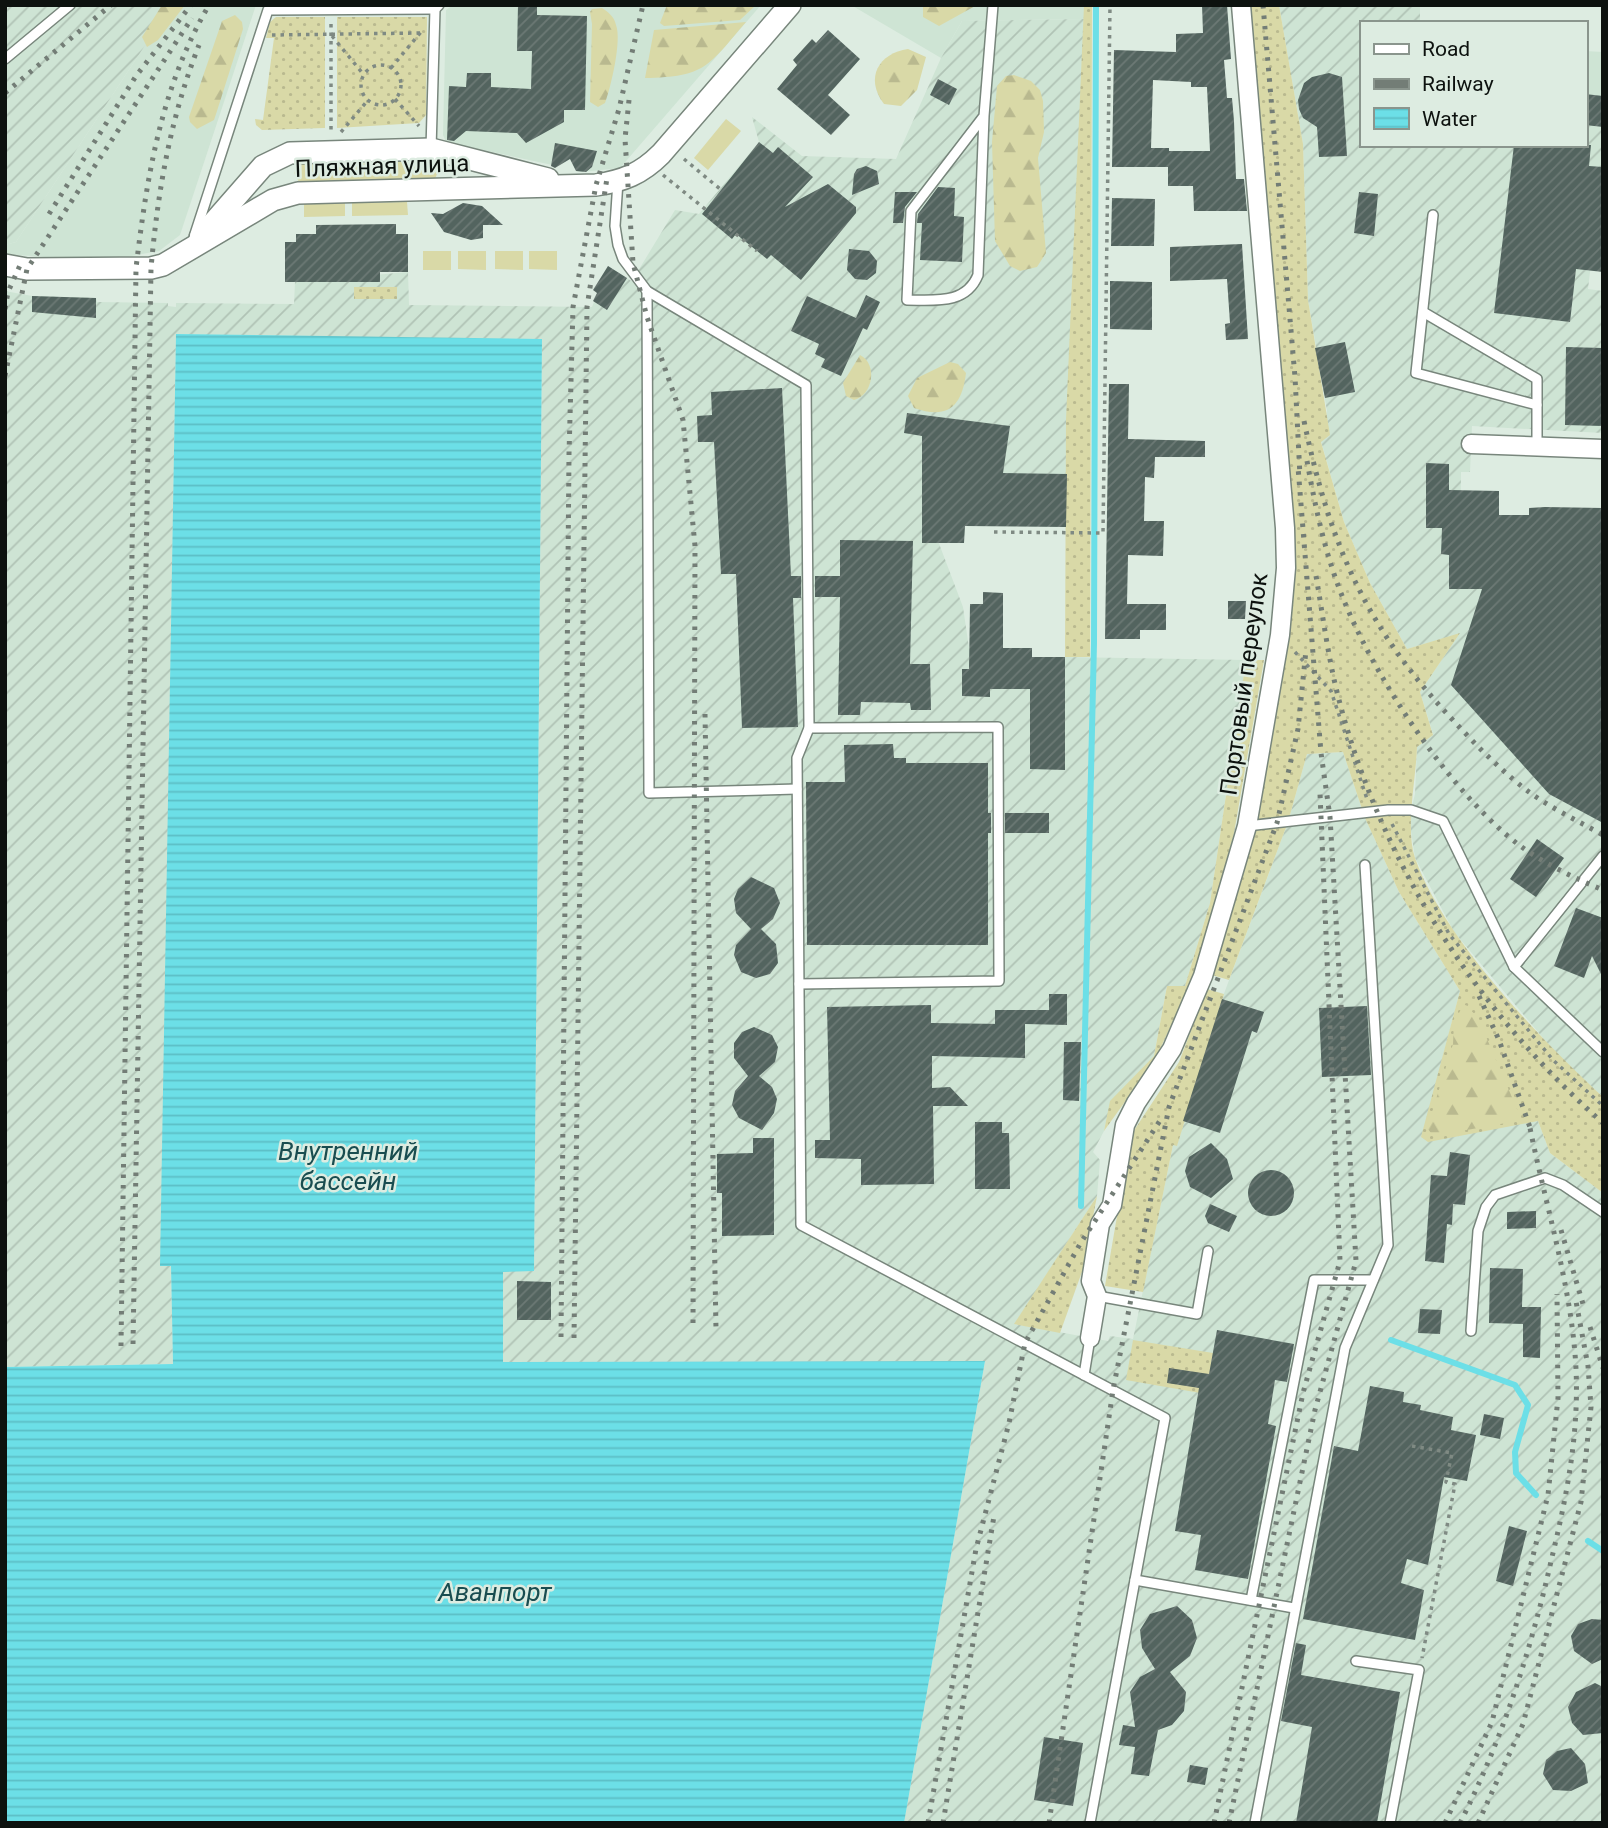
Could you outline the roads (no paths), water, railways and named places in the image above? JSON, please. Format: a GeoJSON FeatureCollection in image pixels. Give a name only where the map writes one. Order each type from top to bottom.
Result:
{"type":"FeatureCollection","features":[{"type":"Feature","properties":{"kind":"street"},"geometry":{"type":"LineString","coordinates":[[618,181],[637,175],[661,154],[790,5]]}},
{"type":"Feature","properties":{"kind":"street","name":"Портовый переулок"},"geometry":{"type":"LineString","coordinates":[[1090,1338],[1097,1296],[1091,1281],[1100,1224],[1112,1205],[1125,1125],[1172,1049],[1203,976],[1247,826],[1280,635],[1286,539],[1241,5]]}},
{"type":"Feature","properties":{"kind":"street"},"geometry":{"type":"LineString","coordinates":[[189,251],[268,162],[290,153],[333,145],[429,142],[570,185]]}},
{"type":"Feature","properties":{"kind":"street","name":"Пляжная улица"},"geometry":{"type":"LineString","coordinates":[[5,265],[27,269],[151,268],[189,251],[273,200],[298,193],[570,185],[618,181]]}},
{"type":"Feature","properties":{"kind":"street"},"geometry":{"type":"LineString","coordinates":[[1471,444],[1603,449]]}},
{"type":"Feature","properties":{"kind":"lane"},"geometry":{"type":"LineString","coordinates":[[5,59],[71,5]]}},
{"type":"Feature","properties":{"kind":"lane"},"geometry":{"type":"LineString","coordinates":[[984,116],[911,211],[908,223],[907,300],[951,299],[968,290],[976,280],[980,262],[984,116],[993,5]]}},
{"type":"Feature","properties":{"kind":"lane"},"geometry":{"type":"LineString","coordinates":[[189,251],[268,10],[436,10],[429,142]]}},
{"type":"Feature","properties":{"kind":"lane"},"geometry":{"type":"LineString","coordinates":[[618,181],[615,226],[618,244],[626,263],[647,291],[806,385],[809,729],[797,758],[801,1225],[1165,1418],[1090,1823]]}},
{"type":"Feature","properties":{"kind":"lane"},"geometry":{"type":"LineString","coordinates":[[1433,215],[1416,373],[1537,405]]}},
{"type":"Feature","properties":{"kind":"lane"},"geometry":{"type":"LineString","coordinates":[[647,291],[649,793],[797,789]]}},
{"type":"Feature","properties":{"kind":"lane"},"geometry":{"type":"LineString","coordinates":[[1423,312],[1537,379],[1537,446]]}},
{"type":"Feature","properties":{"kind":"lane"},"geometry":{"type":"LineString","coordinates":[[799,984],[999,981],[998,727],[809,729]]}},
{"type":"Feature","properties":{"kind":"lane"},"geometry":{"type":"LineString","coordinates":[[1247,826],[1411,810],[1443,821],[1514,967],[1603,1052]]}},
{"type":"Feature","properties":{"kind":"lane"},"geometry":{"type":"LineString","coordinates":[[1514,967],[1603,856]]}},
{"type":"Feature","properties":{"kind":"lane"},"geometry":{"type":"LineString","coordinates":[[1255,1823],[1345,1348],[1388,1245],[1365,865]]}},
{"type":"Feature","properties":{"kind":"lane"},"geometry":{"type":"LineString","coordinates":[[1471,1331],[1478,1231],[1486,1207],[1495,1195],[1545,1178],[1563,1185],[1603,1212]]}},
{"type":"Feature","properties":{"kind":"lane"},"geometry":{"type":"LineString","coordinates":[[1097,1296],[1196,1314],[1208,1251]]}},
{"type":"Feature","properties":{"kind":"lane"},"geometry":{"type":"LineString","coordinates":[[1251,1600],[1314,1280],[1373,1280]]}},
{"type":"Feature","properties":{"kind":"lane"},"geometry":{"type":"LineString","coordinates":[[1084,1375],[1090,1338]]}},
{"type":"Feature","properties":{"kind":"lane"},"geometry":{"type":"LineString","coordinates":[[1135,1580],[1294,1608]]}},
{"type":"Feature","properties":{"kind":"lane"},"geometry":{"type":"LineString","coordinates":[[1356,1661],[1419,1670],[1391,1823]]}},
{"type":"Feature","properties":{"kind":"water"},"geometry":{"type":"Polygon","coordinates":[[[176,334],[542,339],[534,1271],[503,1272],[503,1362],[985,1361],[904,1823],[5,1823],[5,1367],[173,1364],[171,1266],[160,1266],[176,334]]]}},
{"type":"Feature","properties":{"kind":"waterway"},"geometry":{"type":"LineString","coordinates":[[1081,1206],[1094,643],[1096,5]]}},
{"type":"Feature","properties":{"kind":"waterway"},"geometry":{"type":"LineString","coordinates":[[1391,1340],[1515,1385],[1528,1405],[1515,1452],[1516,1473],[1536,1495]]}},
{"type":"Feature","properties":{"kind":"waterway"},"geometry":{"type":"LineString","coordinates":[[1588,1541],[1603,1551]]}},
{"type":"Feature","properties":{"kind":"railway"},"geometry":{"type":"LineString","coordinates":[[5,93],[111,5]]}},
{"type":"Feature","properties":{"kind":"railway"},"geometry":{"type":"LineString","coordinates":[[49,214],[136,76],[191,5]]}},
{"type":"Feature","properties":{"kind":"railway"},"geometry":{"type":"LineString","coordinates":[[121,1346],[136,268],[151,166],[168,100],[179,68],[209,5]]}},
{"type":"Feature","properties":{"kind":"railway"},"geometry":{"type":"LineString","coordinates":[[561,1337],[569,454],[573,307],[596,185],[619,109],[643,5]]}},
{"type":"Feature","properties":{"kind":"railway"},"geometry":{"type":"LineString","coordinates":[[1263,5],[1295,377],[1300,476]]}},
{"type":"Feature","properties":{"kind":"railway"},"geometry":{"type":"LineString","coordinates":[[5,376],[27,269],[192,18]]}},
{"type":"Feature","properties":{"kind":"railway"},"geometry":{"type":"LineString","coordinates":[[133,1344],[151,268],[167,155],[180,100],[199,45]]}},
{"type":"Feature","properties":{"kind":"railway"},"geometry":{"type":"LineString","coordinates":[[629,100],[625,139],[633,263],[647,317],[683,420],[695,546],[693,1330]]}},
{"type":"Feature","properties":{"kind":"railway"},"geometry":{"type":"LineString","coordinates":[[574,1338],[587,307],[607,178]]}},
{"type":"Feature","properties":{"kind":"railway"},"geometry":{"type":"LineString","coordinates":[[5,309],[8,292],[21,263]]}},
{"type":"Feature","properties":{"kind":"railway"},"geometry":{"type":"LineString","coordinates":[[1304,421],[1314,465],[1339,545],[1355,581],[1395,650],[1451,718],[1508,775],[1546,804],[1603,835]]}},
{"type":"Feature","properties":{"kind":"railway"},"geometry":{"type":"LineString","coordinates":[[1307,461],[1323,537],[1341,592],[1379,671],[1421,737],[1469,798],[1494,824],[1538,858],[1603,890]]}},
{"type":"Feature","properties":{"kind":"railway"},"geometry":{"type":"LineString","coordinates":[[1229,1823],[1315,1410],[1356,1261],[1330,817],[1321,753],[1298,467]]}},
{"type":"Feature","properties":{"kind":"railway"},"geometry":{"type":"LineString","coordinates":[[1316,576],[1334,681],[1356,757],[1379,817],[1407,874],[1474,982],[1514,1032],[1557,1079],[1603,1123]]}},
{"type":"Feature","properties":{"kind":"railway"},"geometry":{"type":"LineString","coordinates":[[1049,1823],[1113,1390],[1169,1107],[1277,823],[1298,729],[1306,650]]}},
{"type":"Feature","properties":{"kind":"railway"},"geometry":{"type":"LineString","coordinates":[[705,714],[716,1330]]}},
{"type":"Feature","properties":{"kind":"railway"},"geometry":{"type":"LineString","coordinates":[[1214,1823],[1303,1393],[1340,1261],[1320,794]]}},
{"type":"Feature","properties":{"kind":"railway"},"geometry":{"type":"LineString","coordinates":[[1479,996],[1499,1040],[1532,1133]]}},
{"type":"Feature","properties":{"kind":"railway"},"geometry":{"type":"LineString","coordinates":[[928,1823],[976,1549],[1009,1423],[1025,1343],[1080,1244],[1163,1116]]}},
{"type":"Feature","properties":{"kind":"railway"},"geometry":{"type":"LineString","coordinates":[[1460,1823],[1490,1759],[1525,1660],[1557,1534],[1574,1440],[1576,1369],[1569,1307],[1529,1123]]}},
{"type":"Feature","properties":{"kind":"railway"},"geometry":{"type":"LineString","coordinates":[[1561,1230],[1583,1304]]}},
{"type":"Feature","properties":{"kind":"railway"},"geometry":{"type":"LineString","coordinates":[[1445,1823],[1492,1722],[1548,1495],[1558,1398],[1557,1294]]}},
{"type":"Feature","properties":{"kind":"railway"},"geometry":{"type":"LineString","coordinates":[[1478,1823],[1523,1724],[1581,1502],[1591,1407],[1588,1366],[1575,1296]]}},
{"type":"Feature","properties":{"kind":"railway"},"geometry":{"type":"LineString","coordinates":[[1590,1327],[1603,1368]]}},
{"type":"Feature","properties":{"kind":"railway"},"geometry":{"type":"LineString","coordinates":[[943,1823],[994,1516]]}},
{"type":"Feature","properties":{"kind":"water label","name":"Внутренний бассейн"},"geometry":{"type":"Point","coordinates":[348,1166]}},
{"type":"Feature","properties":{"kind":"water label","name":"Аванпорт"},"geometry":{"type":"Point","coordinates":[495,1592]}}]}
